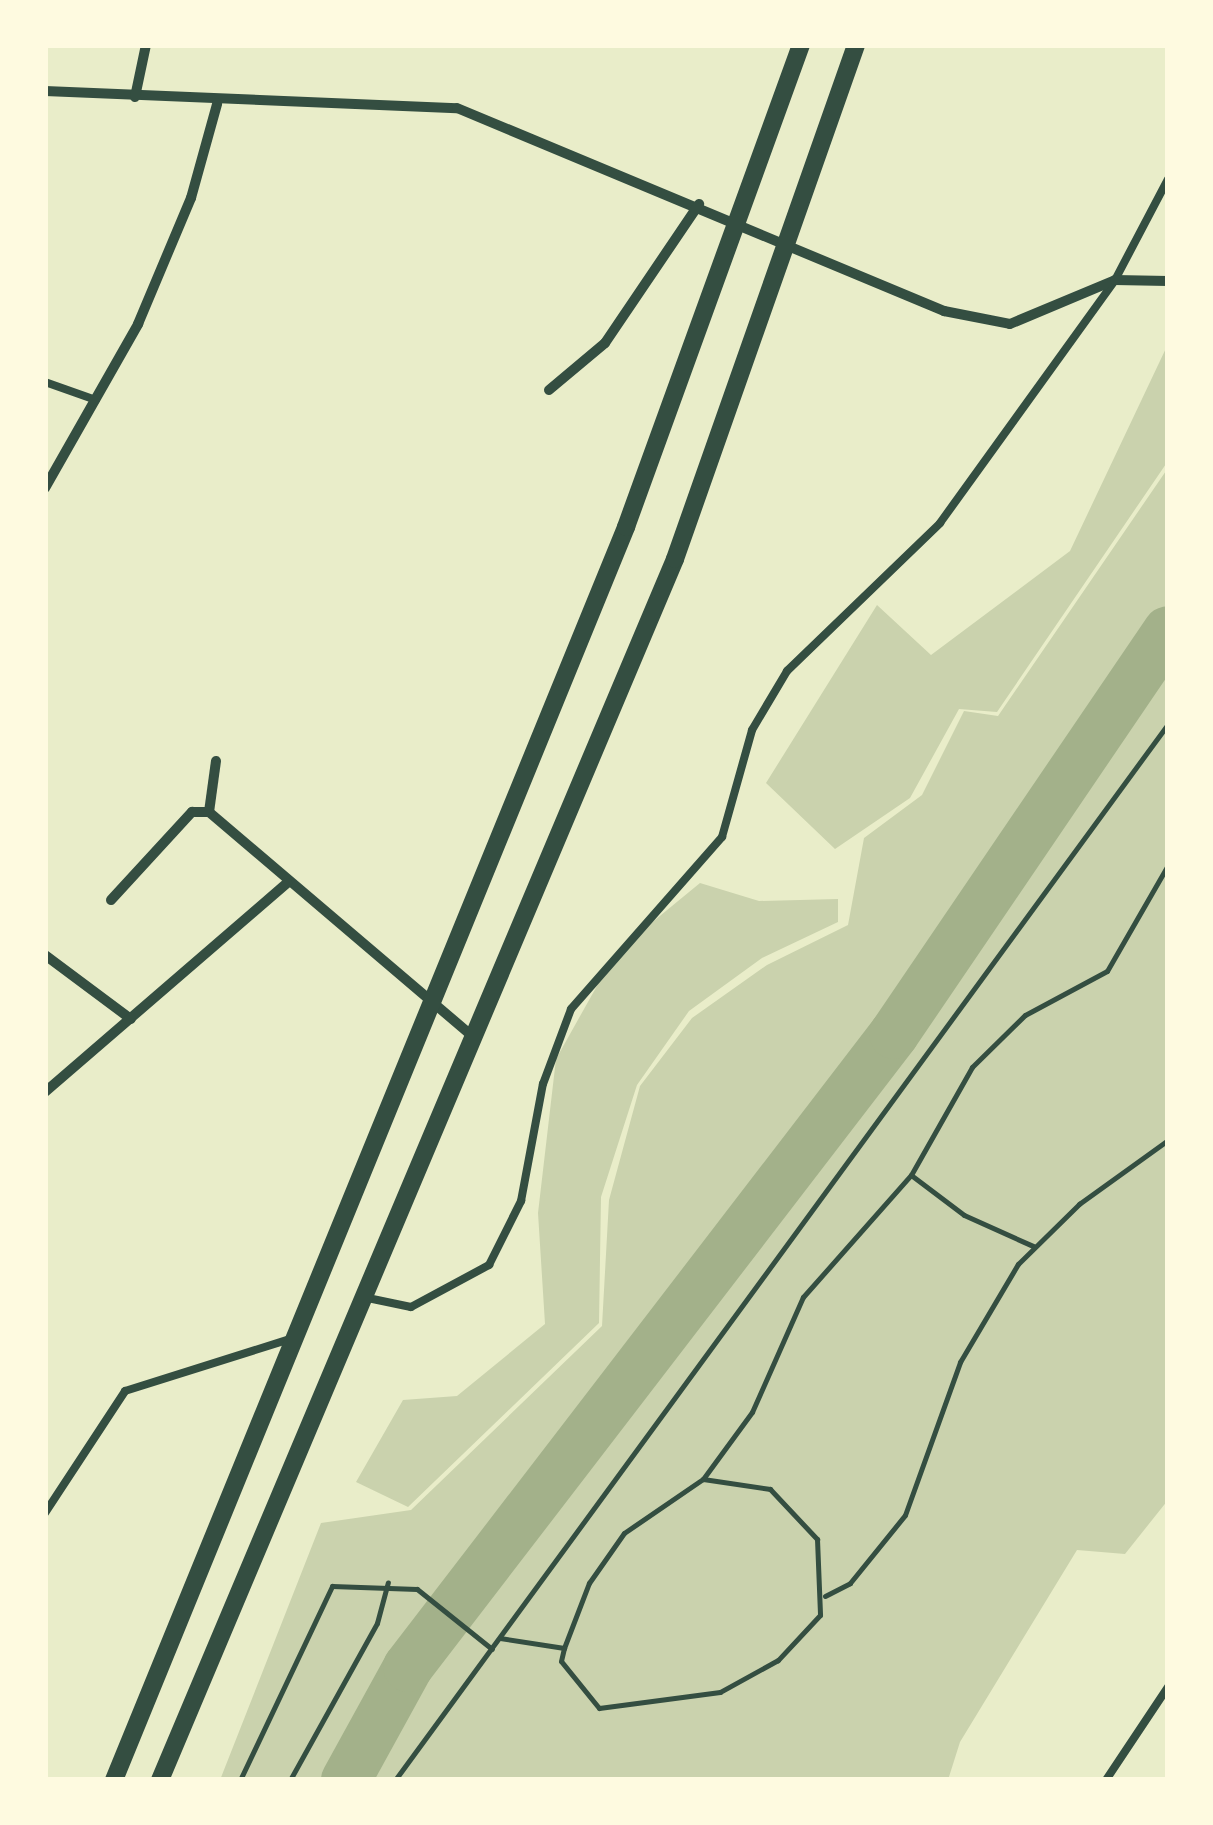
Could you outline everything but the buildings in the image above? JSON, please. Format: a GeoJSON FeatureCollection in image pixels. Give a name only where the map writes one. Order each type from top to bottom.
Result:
{"type":"FeatureCollection","features":[{"type":"Feature","properties":{"kind":"street"},"geometry":{"type":"LineString","coordinates":[[135,97],[146,45]]}},
{"type":"Feature","properties":{"kind":"street"},"geometry":{"type":"LineString","coordinates":[[114,1780],[432,1006],[742,224],[801,45]]}},
{"type":"Feature","properties":{"kind":"street"},"geometry":{"type":"LineString","coordinates":[[160,1780],[360,1296],[675,559],[792,246],[856,45]]}},
{"type":"Feature","properties":{"kind":"street"},"geometry":{"type":"LineString","coordinates":[[45,91],[217,104],[457,108],[699,204],[944,311],[1010,324],[1115,280],[1168,280]]}},
{"type":"Feature","properties":{"kind":"street"},"geometry":{"type":"LineString","coordinates":[[45,488],[96,400],[191,198],[217,104]]}},
{"type":"Feature","properties":{"kind":"street"},"geometry":{"type":"LineString","coordinates":[[549,390],[606,343],[699,204]]}},
{"type":"Feature","properties":{"kind":"street"},"geometry":{"type":"LineString","coordinates":[[45,456],[60,462]]}},
{"type":"Feature","properties":{"kind":"street"},"geometry":{"type":"LineString","coordinates":[[209,812],[216,760]]}},
{"type":"Feature","properties":{"kind":"street"},"geometry":{"type":"LineString","coordinates":[[110,900],[192,812],[209,812],[287,884],[471,1035]]}},
{"type":"Feature","properties":{"kind":"street"},"geometry":{"type":"LineString","coordinates":[[45,1092],[287,884]]}},
{"type":"Feature","properties":{"kind":"street"},"geometry":{"type":"LineString","coordinates":[[45,955],[131,1019]]}},
{"type":"Feature","properties":{"kind":"lane"},"geometry":{"type":"LineString","coordinates":[[360,1296],[411,1307],[490,1265],[522,1201],[543,1084],[570,1009],[722,837],[752,730],[788,671],[904,566],[1115,280],[1168,179]]}},
{"type":"Feature","properties":{"kind":"lane"},"geometry":{"type":"LineString","coordinates":[[45,382],[96,400]]}},
{"type":"Feature","properties":{"kind":"lane"},"geometry":{"type":"LineString","coordinates":[[45,1513],[125,1390],[293,1338]]}},
{"type":"Feature","properties":{"kind":"lane"},"geometry":{"type":"LineString","coordinates":[[1106,1780],[1168,1687]]}},
{"type":"Feature","properties":{"kind":"path"},"geometry":{"type":"LineString","coordinates":[[395,1780],[438,1709],[492,1649],[1168,724]]}},
{"type":"Feature","properties":{"kind":"path"},"geometry":{"type":"LineString","coordinates":[[1168,865],[1107,971],[1025,1016],[972,1066],[912,1175],[803,1297],[752,1412],[703,1479],[624,1533],[590,1583],[561,1660],[599,1708],[720,1692],[778,1660],[825,1596],[850,1583],[905,1515],[960,1362],[1033,1246],[1168,1140]]}},
{"type":"Feature","properties":{"kind":"path"},"geometry":{"type":"LineString","coordinates":[[912,1175],[964,1215],[1033,1246]]}},
{"type":"Feature","properties":{"kind":"path"},"geometry":{"type":"LineString","coordinates":[[703,1479],[759,1486],[796,1508],[822,1553],[825,1596]]}},
{"type":"Feature","properties":{"kind":"path"},"geometry":{"type":"LineString","coordinates":[[240,1780],[332,1586],[388,1582],[417,1588],[492,1649]]}},
{"type":"Feature","properties":{"kind":"path"},"geometry":{"type":"LineString","coordinates":[[290,1780],[377,1624],[388,1582]]}},
{"type":"Feature","properties":{"kind":"path"},"geometry":{"type":"LineString","coordinates":[[500,1638],[564,1648]]}},
{"type":"Feature","properties":{"kind":"green space"},"geometry":{"type":"Polygon","coordinates":[[[1168,344],[1168,461],[997,712],[959,709],[910,798],[835,849],[766,783],[877,605],[931,655],[1070,551],[1168,344]]]}},
{"type":"Feature","properties":{"kind":"green space"},"geometry":{"type":"Polygon","coordinates":[[[1168,468],[1168,1500],[1125,1554],[1077,1550],[960,1742],[948,1780],[220,1780],[321,1523],[411,1510],[602,1326],[609,1200],[640,1086],[692,1018],[767,965],[848,925],[864,838],[922,795],[964,711],[998,716],[1168,468]]]}},
{"type":"Feature","properties":{"kind":"green space"},"geometry":{"type":"Polygon","coordinates":[[[700,883],[759,901],[838,899],[838,922],[762,958],[689,1011],[637,1085],[601,1197],[599,1323],[408,1507],[356,1482],[403,1400],[457,1396],[545,1324],[538,1213],[556,1059],[616,952],[700,883]]]}},
{"type":"Feature","properties":{"kind":"waterway"},"geometry":{"type":"LineString","coordinates":[[346,1780],[408,1667],[894,1034],[1168,631]]}}]}
